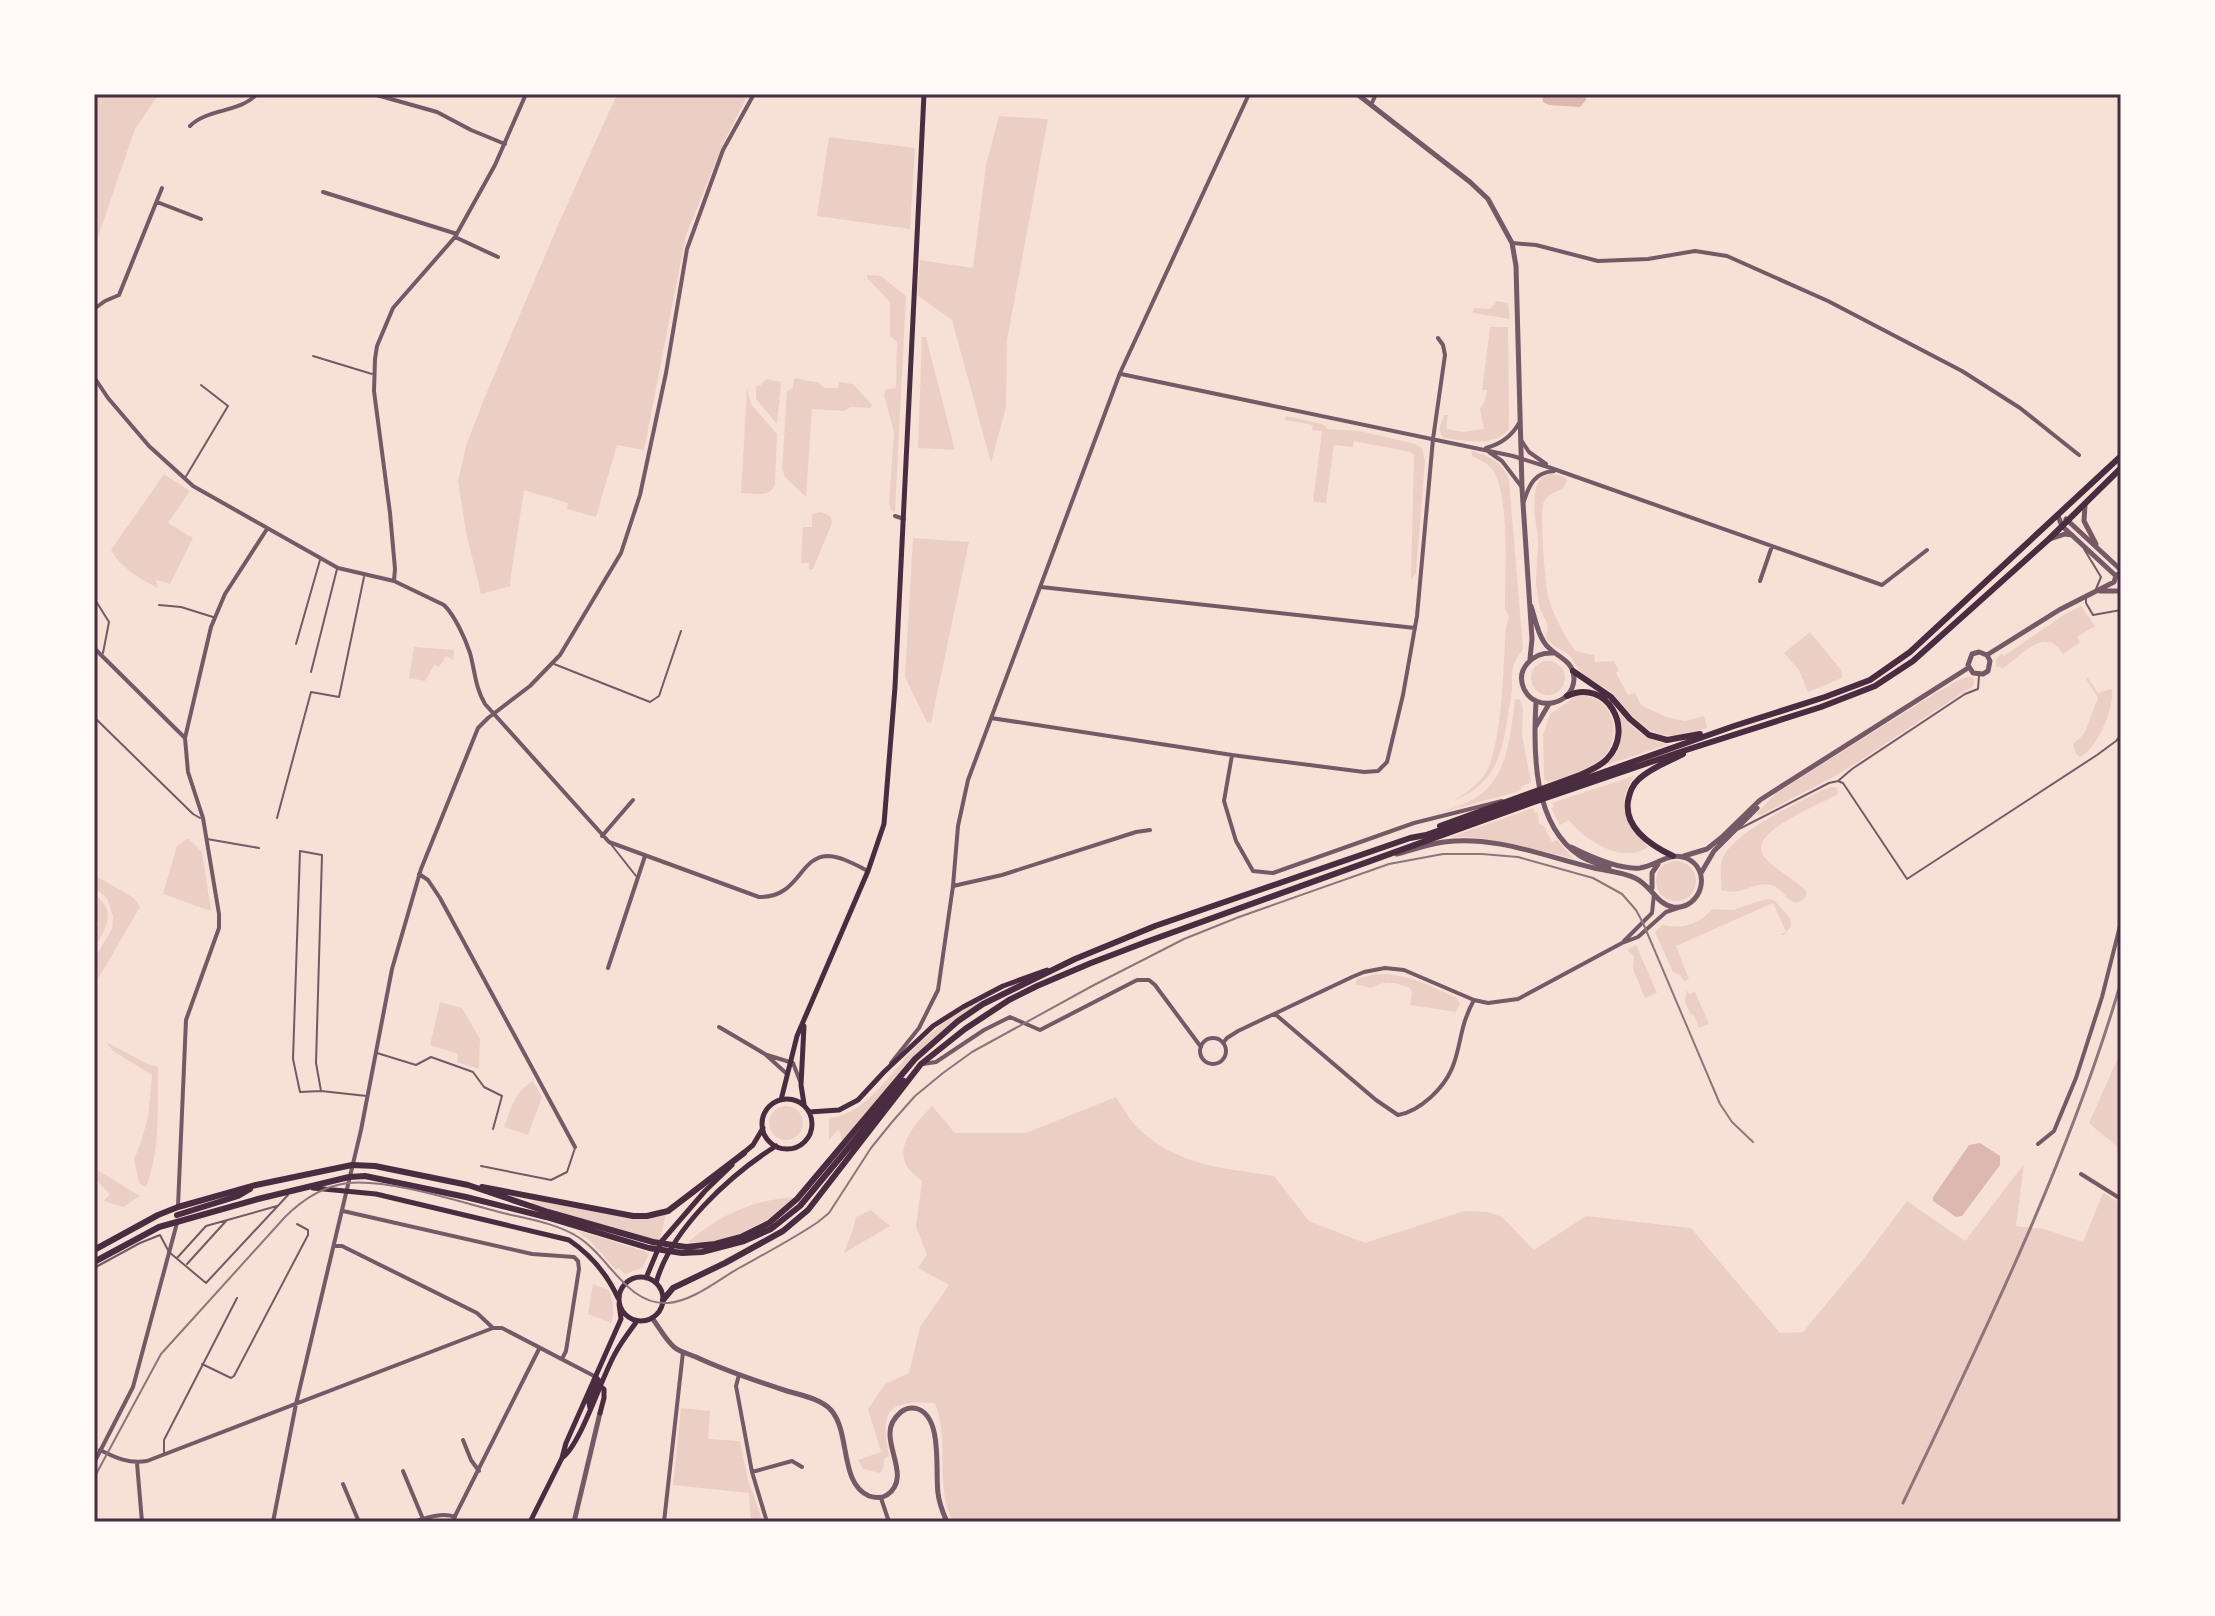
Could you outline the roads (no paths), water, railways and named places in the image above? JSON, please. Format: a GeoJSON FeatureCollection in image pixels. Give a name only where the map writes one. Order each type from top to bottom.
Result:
{"type":"FeatureCollection","features":[{"type":"Feature","properties":{"kind":"main road"},"geometry":{"type":"LineString","coordinates":[[781,1100],[797,1036],[868,871],[884,824],[904,519],[924,94]]}},
{"type":"Feature","properties":{"kind":"main road"},"geometry":{"type":"LineString","coordinates":[[1410,838],[1870,680],[1910,652],[2121,456]]}},
{"type":"Feature","properties":{"kind":"main road"},"geometry":{"type":"LineString","coordinates":[[1548,792],[1693,749],[1852,696],[1898,673],[2049,539],[2121,468]]}},
{"type":"Feature","properties":{"kind":"main road"},"geometry":{"type":"LineString","coordinates":[[1573,671],[1611,697],[1640,729],[1655,738],[1674,740],[1734,726]]}},
{"type":"Feature","properties":{"kind":"main road"},"geometry":{"type":"LineString","coordinates":[[1548,792],[1598,767],[1611,754],[1618,739],[1616,717],[1606,701],[1582,691],[1567,696]]}},
{"type":"Feature","properties":{"kind":"main road"},"geometry":{"type":"LineString","coordinates":[[1673,856],[1657,848],[1634,826],[1627,807],[1629,794],[1632,786],[1653,768],[1693,749]]}},
{"type":"Feature","properties":{"kind":"main road"},"geometry":{"type":"LineString","coordinates":[[809,1112],[839,1110],[858,1100],[933,1026],[1003,986],[1155,926],[1508,801],[1530,798]]}},
{"type":"Feature","properties":{"kind":"main road"},"geometry":{"type":"LineString","coordinates":[[94,1250],[158,1215],[177,1215],[349,1177],[374,1177],[466,1197],[651,1245],[684,1250],[717,1249],[744,1241],[771,1229],[800,1206],[872,1117],[921,1064],[965,1029],[1009,1000],[1091,963],[1373,861],[1530,798]]}},
{"type":"Feature","properties":{"kind":"main road"},"geometry":{"type":"LineString","coordinates":[[684,1250],[741,1237],[784,1213],[915,1059],[958,1021],[983,1004],[1075,959]]}},
{"type":"Feature","properties":{"kind":"main road"},"geometry":{"type":"LineString","coordinates":[[804,1105],[789,1099],[768,1108],[763,1128],[770,1142],[790,1148],[801,1144],[807,1140],[812,1126],[801,1085],[805,1021]]}},
{"type":"Feature","properties":{"kind":"main road"},"geometry":{"type":"LineString","coordinates":[[663,1300],[673,1288],[783,1231],[808,1210],[921,1064]]}},
{"type":"Feature","properties":{"kind":"main road"},"geometry":{"type":"LineString","coordinates":[[646,1278],[661,1242],[705,1191],[753,1145],[763,1128]]}},
{"type":"Feature","properties":{"kind":"main road"},"geometry":{"type":"LineString","coordinates":[[656,1283],[660,1266],[695,1217],[738,1175],[776,1146]]}},
{"type":"Feature","properties":{"kind":"main road"},"geometry":{"type":"LineString","coordinates":[[94,1262],[177,1215],[256,1185],[352,1165],[375,1166],[633,1216],[647,1216],[668,1211],[680,1204],[744,1153]]}},
{"type":"Feature","properties":{"kind":"main road"},"geometry":{"type":"LineString","coordinates":[[468,1185],[651,1245]]}},
{"type":"Feature","properties":{"kind":"main road"},"geometry":{"type":"LineString","coordinates":[[312,1187],[376,1194],[569,1240],[597,1263],[619,1301],[626,1315],[637,1321],[652,1318],[662,1306],[660,1288],[646,1278],[634,1278],[620,1292],[619,1301],[621,1319],[562,1458],[530,1522]]}},
{"type":"Feature","properties":{"kind":"main road"},"geometry":{"type":"LineString","coordinates":[[562,1458],[568,1454],[616,1351],[637,1321]]}},
{"type":"Feature","properties":{"kind":"main road"},"geometry":{"type":"LineString","coordinates":[[590,1408],[589,1403],[599,1381],[596,1377]]}},
{"type":"Feature","properties":{"kind":"main road"},"geometry":{"type":"LineString","coordinates":[[600,1413],[604,1398],[601,1387]]}},
{"type":"Feature","properties":{"kind":"street"},"geometry":{"type":"LineString","coordinates":[[190,126],[197,119],[250,102],[257,94]]}},
{"type":"Feature","properties":{"kind":"street"},"geometry":{"type":"LineString","coordinates":[[373,94],[437,112],[505,144]]}},
{"type":"Feature","properties":{"kind":"street"},"geometry":{"type":"LineString","coordinates":[[394,581],[390,513],[374,374],[381,333],[393,308],[456,236],[505,144],[526,94]]}},
{"type":"Feature","properties":{"kind":"street"},"geometry":{"type":"LineString","coordinates":[[273,1522],[296,1404],[368,1096],[392,969],[419,874],[478,728],[530,686],[567,647],[621,553],[640,495],[666,373],[687,249],[723,150],[754,94]]}},
{"type":"Feature","properties":{"kind":"street"},"geometry":{"type":"LineString","coordinates":[[884,1072],[919,1028],[938,990],[958,826],[968,780],[991,718],[1120,373],[1249,94]]}},
{"type":"Feature","properties":{"kind":"street"},"geometry":{"type":"LineString","coordinates":[[1357,94],[1488,199],[1512,243],[1517,277],[1522,488],[1532,639],[1530,659]]}},
{"type":"Feature","properties":{"kind":"street"},"geometry":{"type":"LineString","coordinates":[[1371,105],[1376,94]]}},
{"type":"Feature","properties":{"kind":"street"},"geometry":{"type":"LineString","coordinates":[[94,309],[119,295],[162,188]]}},
{"type":"Feature","properties":{"kind":"street"},"geometry":{"type":"LineString","coordinates":[[323,192],[456,236],[498,257]]}},
{"type":"Feature","properties":{"kind":"street"},"geometry":{"type":"LineString","coordinates":[[157,202],[201,219]]}},
{"type":"Feature","properties":{"kind":"street"},"geometry":{"type":"LineString","coordinates":[[1512,243],[1536,245],[1598,261],[1648,259],[1695,251],[1727,256],[1828,301],[1962,371],[2020,408],[2079,455]]}},
{"type":"Feature","properties":{"kind":"street"},"geometry":{"type":"LineString","coordinates":[[991,718],[1232,755],[1364,772],[1378,771],[1387,762],[1415,628],[1433,439],[1445,355],[1438,338]]}},
{"type":"Feature","properties":{"kind":"street"},"geometry":{"type":"LineString","coordinates":[[1120,373],[1484,448],[1561,471],[1882,585],[1927,550]]}},
{"type":"Feature","properties":{"kind":"street"},"geometry":{"type":"LineString","coordinates":[[94,377],[149,446],[184,479],[338,568],[394,581],[449,610],[470,654],[475,683],[482,698],[609,842],[759,897],[781,893],[789,888],[806,867],[820,857],[838,858],[868,871]]}},
{"type":"Feature","properties":{"kind":"street"},"geometry":{"type":"LineString","coordinates":[[1484,448],[1508,437],[1520,421]]}},
{"type":"Feature","properties":{"kind":"street"},"geometry":{"type":"LineString","coordinates":[[1521,439],[1532,455],[1551,468]]}},
{"type":"Feature","properties":{"kind":"street"},"geometry":{"type":"LineString","coordinates":[[1484,448],[1502,461],[1522,488]]}},
{"type":"Feature","properties":{"kind":"street"},"geometry":{"type":"LineString","coordinates":[[1523,505],[1529,486],[1537,476],[1547,471],[1561,471]]}},
{"type":"Feature","properties":{"kind":"street"},"geometry":{"type":"LineString","coordinates":[[2085,503],[2084,521],[2098,548],[2118,575],[2119,592],[2095,591]]}},
{"type":"Feature","properties":{"kind":"street"},"geometry":{"type":"LineString","coordinates":[[895,516],[904,519]]}},
{"type":"Feature","properties":{"kind":"street"},"geometry":{"type":"LineString","coordinates":[[2058,516],[2068,520],[2098,548]]}},
{"type":"Feature","properties":{"kind":"street"},"geometry":{"type":"LineString","coordinates":[[2058,516],[2062,526],[2118,575]]}},
{"type":"Feature","properties":{"kind":"street"},"geometry":{"type":"LineString","coordinates":[[94,1463],[133,1387],[169,1252],[177,1215],[186,1020],[219,928],[206,839],[188,772],[185,738],[214,618],[225,594],[267,529]]}},
{"type":"Feature","properties":{"kind":"street"},"geometry":{"type":"LineString","coordinates":[[2049,539],[2072,535]]}},
{"type":"Feature","properties":{"kind":"street"},"geometry":{"type":"LineString","coordinates":[[1760,581],[1772,546]]}},
{"type":"Feature","properties":{"kind":"street"},"geometry":{"type":"LineString","coordinates":[[1987,655],[2118,575]]}},
{"type":"Feature","properties":{"kind":"street"},"geometry":{"type":"LineString","coordinates":[[1041,587],[1415,628]]}},
{"type":"Feature","properties":{"kind":"street"},"geometry":{"type":"LineString","coordinates":[[1527,594],[1540,636],[1553,653]]}},
{"type":"Feature","properties":{"kind":"street"},"geometry":{"type":"LineString","coordinates":[[94,648],[185,738]]}},
{"type":"Feature","properties":{"kind":"street"},"geometry":{"type":"LineString","coordinates":[[1545,652],[1553,653],[1566,659],[1574,680],[1567,696],[1549,704],[1536,701],[1524,690],[1522,682],[1525,666],[1530,659],[1545,652]]}},
{"type":"Feature","properties":{"kind":"street"},"geometry":{"type":"LineString","coordinates":[[1979,652],[1987,655],[1990,667],[1986,673],[1979,675],[1968,668],[1972,654],[1979,652]]}},
{"type":"Feature","properties":{"kind":"street"},"geometry":{"type":"LineString","coordinates":[[1571,847],[1602,861],[1639,868],[1714,845],[1760,800],[1968,668]]}},
{"type":"Feature","properties":{"kind":"street"},"geometry":{"type":"LineString","coordinates":[[1536,701],[1534,731],[1539,780],[1546,810],[1557,831],[1582,858],[1635,878],[1665,904],[1681,906]]}},
{"type":"Feature","properties":{"kind":"street"},"geometry":{"type":"LineString","coordinates":[[1534,731],[1549,704]]}},
{"type":"Feature","properties":{"kind":"street"},"geometry":{"type":"LineString","coordinates":[[1232,755],[1224,801],[1236,841],[1253,871],[1273,873],[1414,823],[1508,801]]}},
{"type":"Feature","properties":{"kind":"street"},"geometry":{"type":"LineString","coordinates":[[1701,874],[1714,851],[1775,791]]}},
{"type":"Feature","properties":{"kind":"street"},"geometry":{"type":"LineString","coordinates":[[602,836],[633,800]]}},
{"type":"Feature","properties":{"kind":"street"},"geometry":{"type":"LineString","coordinates":[[953,886],[1002,875],[1150,830]]}},
{"type":"Feature","properties":{"kind":"street"},"geometry":{"type":"LineString","coordinates":[[1373,861],[1434,844],[1464,841],[1491,843],[1614,871]]}},
{"type":"Feature","properties":{"kind":"street"},"geometry":{"type":"LineString","coordinates":[[608,968],[645,856]]}},
{"type":"Feature","properties":{"kind":"street"},"geometry":{"type":"LineString","coordinates":[[1223,1043],[1238,1031],[1274,1013],[1364,972],[1385,968],[1404,970],[1474,1000],[1501,1003],[1518,999],[1638,937],[1666,912],[1693,901],[1699,893],[1701,874],[1694,862],[1682,856]]}},
{"type":"Feature","properties":{"kind":"street"},"geometry":{"type":"LineString","coordinates":[[1622,943],[1652,913],[1651,878],[1658,863]]}},
{"type":"Feature","properties":{"kind":"street"},"geometry":{"type":"LineString","coordinates":[[419,874],[428,880],[440,898],[575,1147]]}},
{"type":"Feature","properties":{"kind":"street"},"geometry":{"type":"LineString","coordinates":[[2038,1144],[2054,1131],[2076,1078],[2102,997],[2121,922]]}},
{"type":"Feature","properties":{"kind":"street"},"geometry":{"type":"LineString","coordinates":[[921,1064],[936,1062],[984,1030],[1010,1017],[1040,1030],[1137,980],[1149,980],[1155,985],[1201,1047],[1202,1058],[1207,1063],[1222,1061],[1226,1054],[1223,1043],[1218,1039],[1205,1041],[1201,1047]]}},
{"type":"Feature","properties":{"kind":"street"},"geometry":{"type":"LineString","coordinates":[[1274,1013],[1398,1115],[1414,1110],[1427,1101],[1450,1075],[1465,1018],[1474,1000]]}},
{"type":"Feature","properties":{"kind":"street"},"geometry":{"type":"LineString","coordinates":[[719,1027],[765,1054],[787,1074]]}},
{"type":"Feature","properties":{"kind":"street"},"geometry":{"type":"LineString","coordinates":[[765,1054],[790,1060],[796,1067],[801,1085]]}},
{"type":"Feature","properties":{"kind":"street"},"geometry":{"type":"LineString","coordinates":[[2081,1174],[2121,1199]]}},
{"type":"Feature","properties":{"kind":"street"},"geometry":{"type":"LineString","coordinates":[[343,1211],[532,1254],[574,1257],[579,1269],[566,1351],[562,1359]]}},
{"type":"Feature","properties":{"kind":"street"},"geometry":{"type":"LineString","coordinates":[[335,1246],[342,1246],[477,1313],[493,1328]]}},
{"type":"Feature","properties":{"kind":"street"},"geometry":{"type":"LineString","coordinates":[[652,1318],[673,1346],[683,1352],[828,1407],[841,1429],[854,1482],[872,1497],[888,1495],[897,1481],[891,1425],[906,1409],[918,1409],[928,1417],[935,1434],[938,1494],[947,1522]]}},
{"type":"Feature","properties":{"kind":"street"},"geometry":{"type":"LineString","coordinates":[[100,1450],[137,1463],[164,1455],[493,1328],[502,1328],[596,1377]]}},
{"type":"Feature","properties":{"kind":"street"},"geometry":{"type":"LineString","coordinates":[[413,1522],[449,1514],[454,1519],[539,1349]]}},
{"type":"Feature","properties":{"kind":"street"},"geometry":{"type":"LineString","coordinates":[[664,1522],[683,1352]]}},
{"type":"Feature","properties":{"kind":"street"},"geometry":{"type":"LineString","coordinates":[[739,1375],[736,1386],[752,1472],[767,1522]]}},
{"type":"Feature","properties":{"kind":"street"},"geometry":{"type":"LineString","coordinates":[[574,1522],[600,1413]]}},
{"type":"Feature","properties":{"kind":"street"},"geometry":{"type":"LineString","coordinates":[[463,1440],[479,1471]]}},
{"type":"Feature","properties":{"kind":"street"},"geometry":{"type":"LineString","coordinates":[[752,1472],[792,1461],[802,1467]]}},
{"type":"Feature","properties":{"kind":"street"},"geometry":{"type":"LineString","coordinates":[[137,1463],[142,1522]]}},
{"type":"Feature","properties":{"kind":"street"},"geometry":{"type":"LineString","coordinates":[[403,1471],[423,1519]]}},
{"type":"Feature","properties":{"kind":"street"},"geometry":{"type":"LineString","coordinates":[[343,1484],[359,1522]]}},
{"type":"Feature","properties":{"kind":"street"},"geometry":{"type":"LineString","coordinates":[[881,1498],[889,1522]]}},
{"type":"Feature","properties":{"kind":"lane"},"geometry":{"type":"LineString","coordinates":[[396,101],[399,94]]}},
{"type":"Feature","properties":{"kind":"lane"},"geometry":{"type":"LineString","coordinates":[[313,356],[374,374]]}},
{"type":"Feature","properties":{"kind":"lane"},"geometry":{"type":"LineString","coordinates":[[184,479],[228,406],[201,385]]}},
{"type":"Feature","properties":{"kind":"lane"},"geometry":{"type":"LineString","coordinates":[[2080,542],[2101,577],[2095,591],[2086,600],[2093,615],[2121,610]]}},
{"type":"Feature","properties":{"kind":"lane"},"geometry":{"type":"LineString","coordinates":[[296,644],[320,559]]}},
{"type":"Feature","properties":{"kind":"lane"},"geometry":{"type":"LineString","coordinates":[[311,672],[338,568]]}},
{"type":"Feature","properties":{"kind":"lane"},"geometry":{"type":"LineString","coordinates":[[277,818],[311,692],[339,697],[364,575]]}},
{"type":"Feature","properties":{"kind":"lane"},"geometry":{"type":"LineString","coordinates":[[94,598],[109,622],[103,654]]}},
{"type":"Feature","properties":{"kind":"lane"},"geometry":{"type":"LineString","coordinates":[[159,605],[181,607],[214,618]]}},
{"type":"Feature","properties":{"kind":"lane"},"geometry":{"type":"LineString","coordinates":[[552,663],[650,702],[659,696],[681,631]]}},
{"type":"Feature","properties":{"kind":"lane"},"geometry":{"type":"LineString","coordinates":[[1734,832],[1838,781],[1965,694],[1978,689],[1979,675]]}},
{"type":"Feature","properties":{"kind":"lane"},"geometry":{"type":"LineString","coordinates":[[94,717],[152,776],[200,818]]}},
{"type":"Feature","properties":{"kind":"lane"},"geometry":{"type":"LineString","coordinates":[[1838,781],[1843,783],[1907,879],[2097,755],[2121,735]]}},
{"type":"Feature","properties":{"kind":"lane"},"geometry":{"type":"LineString","coordinates":[[206,839],[259,848]]}},
{"type":"Feature","properties":{"kind":"lane"},"geometry":{"type":"LineString","coordinates":[[609,842],[637,877]]}},
{"type":"Feature","properties":{"kind":"lane"},"geometry":{"type":"LineString","coordinates":[[321,1091],[316,1063],[322,855],[300,851],[293,1059],[300,1092],[368,1096]]}},
{"type":"Feature","properties":{"kind":"lane"},"geometry":{"type":"LineString","coordinates":[[375,1053],[416,1065],[431,1057],[473,1072],[484,1087],[502,1096],[493,1129]]}},
{"type":"Feature","properties":{"kind":"lane"},"geometry":{"type":"LineString","coordinates":[[481,1166],[551,1180],[567,1172],[575,1147]]}},
{"type":"Feature","properties":{"kind":"lane"},"geometry":{"type":"LineString","coordinates":[[94,1268],[160,1235],[169,1252],[206,1283],[291,1191]]}},
{"type":"Feature","properties":{"kind":"lane"},"geometry":{"type":"LineString","coordinates":[[177,1258],[206,1226],[278,1206]]}},
{"type":"Feature","properties":{"kind":"lane"},"geometry":{"type":"LineString","coordinates":[[185,1266],[226,1220]]}},
{"type":"Feature","properties":{"kind":"lane"},"geometry":{"type":"LineString","coordinates":[[202,1364],[231,1378],[234,1376],[308,1235],[308,1230],[297,1224]]}},
{"type":"Feature","properties":{"kind":"lane"},"geometry":{"type":"LineString","coordinates":[[164,1455],[164,1440],[237,1298]]}},
{"type":"Feature","properties":{"kind":"tram line"},"geometry":{"type":"LineString","coordinates":[[94,1478],[161,1354],[285,1217],[322,1191],[348,1183],[384,1184],[551,1225],[589,1245],[641,1297],[668,1303],[687,1298],[799,1234],[829,1213],[871,1148],[915,1096],[972,1052],[1184,939],[1389,864],[1443,854],[1518,857],[1593,878],[1622,894],[1643,923],[1720,1104],[1732,1122],[1753,1142]]}},
{"type":"Feature","properties":{"kind":"railway"},"geometry":{"type":"LineString","coordinates":[[1903,1503],[1994,1311],[2050,1181],[2100,1049],[2121,982]]}}]}
